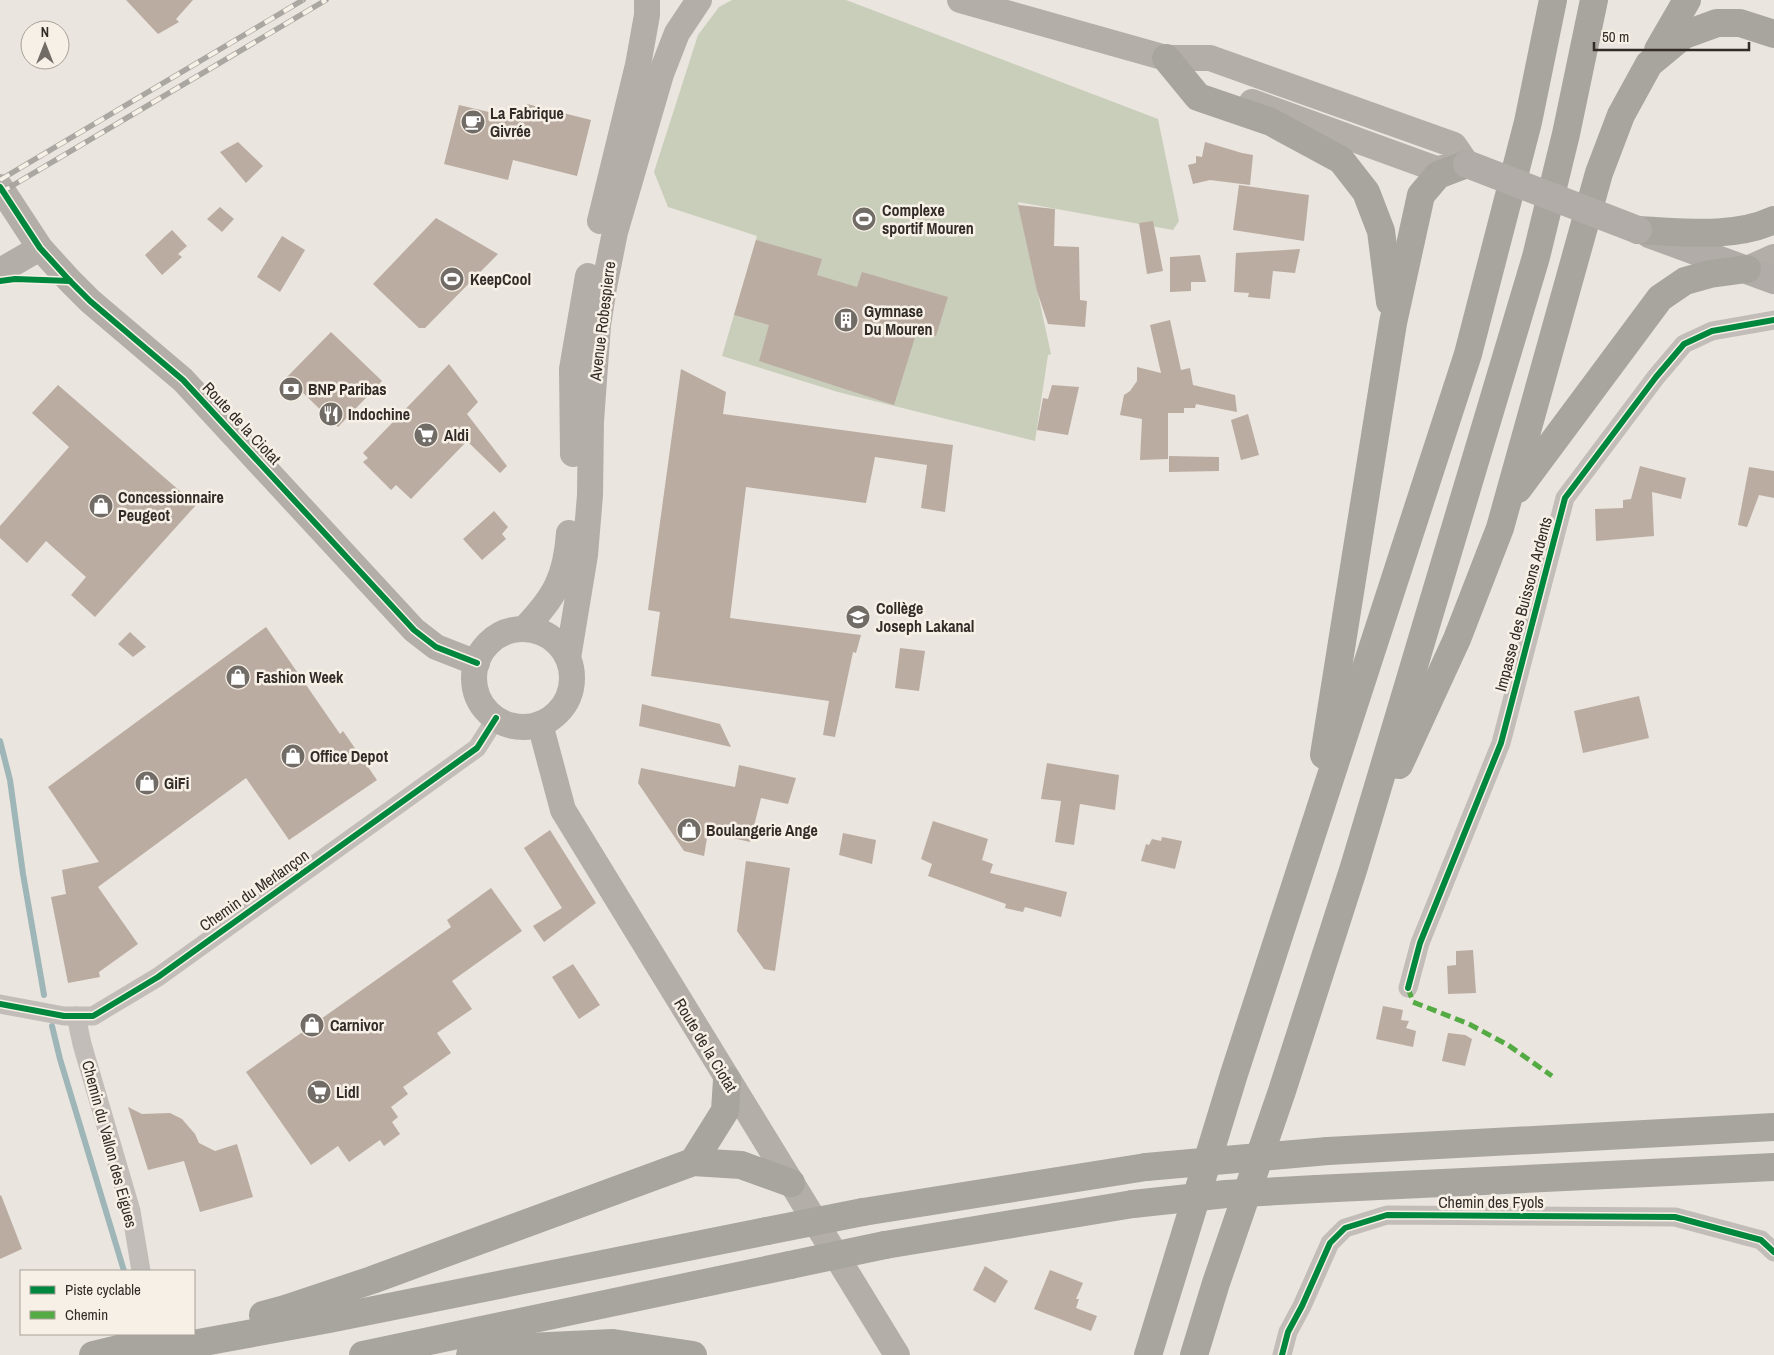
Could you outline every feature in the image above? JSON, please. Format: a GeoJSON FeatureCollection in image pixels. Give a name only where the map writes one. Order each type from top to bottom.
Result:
{"type":"FeatureCollection","features":[{"type":"Feature","properties":{"kind":"highway"},"geometry":{"type":"LineString","coordinates":[[1148,1355],[1234,1074],[1468,354],[1528,122],[1553,0]]}},
{"type":"Feature","properties":{"kind":"highway"},"geometry":{"type":"LineString","coordinates":[[1194,1355],[1359,849],[1536,257],[1566,134],[1594,0]]}},
{"type":"Feature","properties":{"kind":"highway"},"geometry":{"type":"LineString","coordinates":[[1359,849],[1458,639],[1510,500],[1599,173],[1621,115],[1687,0]]}},
{"type":"Feature","properties":{"kind":"highway"},"geometry":{"type":"LineString","coordinates":[[1649,64],[1684,36],[1717,23],[1740,23],[1774,34]]}},
{"type":"Feature","properties":{"kind":"highway"},"geometry":{"type":"LineString","coordinates":[[1166,58],[1198,97],[1271,122],[1341,160],[1366,192],[1381,231],[1393,323]]}},
{"type":"Feature","properties":{"kind":"highway"},"geometry":{"type":"LineString","coordinates":[[1310,841],[1393,323],[1421,195],[1438,175],[1467,164]]}},
{"type":"Feature","properties":{"kind":"highway"},"geometry":{"type":"LineString","coordinates":[[1638,230],[1710,232],[1761,226],[1774,220]]}},
{"type":"Feature","properties":{"kind":"highway"},"geometry":{"type":"LineString","coordinates":[[1510,500],[1660,298],[1685,281],[1710,274],[1746,269]]}},
{"type":"Feature","properties":{"kind":"highway"},"geometry":{"type":"LineString","coordinates":[[694,1162],[725,1111],[727,1080]]}},
{"type":"Feature","properties":{"kind":"highway"},"geometry":{"type":"LineString","coordinates":[[133,1355],[338,1317],[863,1212],[1146,1167],[1328,1151],[1774,1127]]}},
{"type":"Feature","properties":{"kind":"highway"},"geometry":{"type":"LineString","coordinates":[[195,1331],[285,1309],[337,1292],[694,1162],[741,1165],[791,1183]]}},
{"type":"Feature","properties":{"kind":"highway"},"geometry":{"type":"LineString","coordinates":[[363,1355],[885,1245],[1133,1204],[1226,1194],[1774,1167]]}},
{"type":"Feature","properties":{"kind":"highway"},"geometry":{"type":"LineString","coordinates":[[93,1355],[177,1335]]}},
{"type":"Feature","properties":{"kind":"highway"},"geometry":{"type":"LineString","coordinates":[[470,1355],[528,1347],[613,1343],[693,1355]]}},
{"type":"Feature","properties":{"kind":"main road","name":"Avenue Robespierre"},"geometry":{"type":"LineString","coordinates":[[524,629],[547,606],[562,577],[568,551],[573,483],[572,369],[587,278],[638,65],[647,15],[647,0]]}},
{"type":"Feature","properties":{"kind":"main road","name":"Avenue Robespierre"},"geometry":{"type":"LineString","coordinates":[[568,658],[585,555],[590,495],[591,411],[598,325],[604,287],[615,232],[661,74],[677,33],[699,0]]}},
{"type":"Feature","properties":{"kind":"main road"},"geometry":{"type":"LineString","coordinates":[[960,0],[1166,58],[1202,84],[1436,168],[1467,164],[1774,280]]}},
{"type":"Feature","properties":{"kind":"main road","name":"Route de la Ciotat"},"geometry":{"type":"LineString","coordinates":[[0,187],[40,248],[90,301],[183,380],[414,630],[436,647],[477,663]]}},
{"type":"Feature","properties":{"kind":"main road"},"geometry":{"type":"LineString","coordinates":[[0,271],[40,248]]}},
{"type":"Feature","properties":{"kind":"main road"},"geometry":{"type":"LineString","coordinates":[[1746,269],[1774,257]]}},
{"type":"Feature","properties":{"kind":"main road"},"geometry":{"type":"LineString","coordinates":[[512,630],[538,631],[550,637],[561,646],[568,658],[572,670],[572,682],[567,700],[556,715],[540,724],[525,727],[510,725],[496,718],[480,700],[475,676],[477,663],[482,652],[495,638],[512,630]]}},
{"type":"Feature","properties":{"kind":"main road","name":"Route de la Ciotat"},"geometry":{"type":"LineString","coordinates":[[540,724],[563,810],[897,1355]]}},
{"type":"Feature","properties":{"kind":"street","name":"Impasse des Buissons Ardents"},"geometry":{"type":"LineString","coordinates":[[1408,988],[1420,943],[1501,743],[1565,498],[1656,377],[1684,344],[1712,331],[1774,320]]}},
{"type":"Feature","properties":{"kind":"street","name":"Chemin du Merlançon"},"geometry":{"type":"LineString","coordinates":[[0,1004],[76,1016],[93,1016],[158,976],[477,748],[496,718]]}},
{"type":"Feature","properties":{"kind":"street","name":"Chemin du Vallon des Eigues"},"geometry":{"type":"LineString","coordinates":[[76,1016],[82,1044],[131,1211],[141,1270]]}},
{"type":"Feature","properties":{"kind":"street","name":"Chemin des Fyols"},"geometry":{"type":"LineString","coordinates":[[1282,1355],[1288,1332],[1302,1306],[1330,1243],[1345,1228],[1372,1218],[1387,1215],[1675,1217],[1761,1240],[1774,1252]]}},
{"type":"Feature","properties":{"kind":"green space","name":"Complexe sportif Mouren"},"geometry":{"type":"Polygon","coordinates":[[[732,0],[846,0],[1158,119],[1179,221],[1173,230],[1018,202],[1051,354],[1048,355],[1035,441],[838,392],[722,356],[757,236],[668,207],[654,172],[698,35],[719,7],[732,0]]]}},
{"type":"Feature","properties":{"kind":"building"},"geometry":{"type":"Polygon","coordinates":[[[126,0],[193,0],[176,19],[179,22],[158,34],[126,0]]]}},
{"type":"Feature","properties":{"kind":"building"},"geometry":{"type":"Polygon","coordinates":[[[527,104],[591,120],[577,176],[513,160],[508,180],[444,164],[459,105],[523,120],[527,104]]]}},
{"type":"Feature","properties":{"kind":"building"},"geometry":{"type":"Polygon","coordinates":[[[238,142],[263,166],[246,183],[220,152],[238,142]]]}},
{"type":"Feature","properties":{"kind":"building"},"geometry":{"type":"Polygon","coordinates":[[[1205,142],[1253,155],[1250,185],[1210,180],[1193,184],[1188,165],[1196,163],[1196,156],[1202,157],[1205,142]]]}},
{"type":"Feature","properties":{"kind":"building"},"geometry":{"type":"Polygon","coordinates":[[[1239,185],[1309,195],[1304,241],[1233,230],[1239,185]]]}},
{"type":"Feature","properties":{"kind":"building"},"geometry":{"type":"Polygon","coordinates":[[[1018,205],[1055,209],[1054,246],[1079,247],[1080,300],[1087,301],[1085,327],[1048,324],[1037,291],[1018,205]]]}},
{"type":"Feature","properties":{"kind":"building"},"geometry":{"type":"Polygon","coordinates":[[[220,207],[234,219],[222,232],[207,219],[220,207]]]}},
{"type":"Feature","properties":{"kind":"building"},"geometry":{"type":"Polygon","coordinates":[[[436,218],[498,254],[425,328],[419,328],[373,284],[436,218]]]}},
{"type":"Feature","properties":{"kind":"building"},"geometry":{"type":"Polygon","coordinates":[[[1153,221],[1163,271],[1147,274],[1139,223],[1153,221]]]}},
{"type":"Feature","properties":{"kind":"building"},"geometry":{"type":"Polygon","coordinates":[[[172,230],[187,246],[178,254],[182,257],[162,275],[145,255],[172,230]]]}},
{"type":"Feature","properties":{"kind":"building"},"geometry":{"type":"Polygon","coordinates":[[[282,236],[305,250],[280,292],[257,277],[282,236]]]}},
{"type":"Feature","properties":{"kind":"building","name":"Gymnase Du Mouren"},"geometry":{"type":"Polygon","coordinates":[[[756,240],[822,259],[817,275],[857,287],[862,272],[948,297],[936,336],[917,331],[894,405],[759,361],[769,325],[734,315],[756,240]]]}},
{"type":"Feature","properties":{"kind":"building"},"geometry":{"type":"Polygon","coordinates":[[[1300,249],[1295,273],[1273,271],[1270,299],[1248,297],[1249,293],[1234,292],[1236,253],[1300,249]]]}},
{"type":"Feature","properties":{"kind":"building"},"geometry":{"type":"Polygon","coordinates":[[[1200,255],[1206,282],[1191,282],[1191,291],[1170,292],[1170,257],[1200,255]]]}},
{"type":"Feature","properties":{"kind":"building"},"geometry":{"type":"Polygon","coordinates":[[[1170,320],[1181,370],[1190,368],[1193,385],[1235,395],[1237,412],[1196,404],[1195,408],[1184,408],[1184,413],[1168,413],[1168,459],[1140,460],[1142,419],[1120,415],[1124,395],[1130,391],[1137,381],[1137,367],[1161,373],[1150,325],[1170,320]]]}},
{"type":"Feature","properties":{"kind":"building"},"geometry":{"type":"Polygon","coordinates":[[[331,332],[382,381],[338,427],[287,377],[331,332]]]}},
{"type":"Feature","properties":{"kind":"building","name":"Aldi"},"geometry":{"type":"Polygon","coordinates":[[[449,364],[478,402],[467,414],[507,466],[500,473],[467,441],[411,499],[396,485],[391,490],[363,462],[368,458],[363,453],[449,364]]]}},
{"type":"Feature","properties":{"kind":"building"},"geometry":{"type":"Polygon","coordinates":[[[681,369],[726,392],[723,414],[953,445],[945,512],[921,508],[927,465],[875,457],[866,503],[746,487],[730,618],[861,635],[856,653],[853,652],[835,737],[823,735],[829,701],[651,676],[660,612],[648,610],[681,369]]]}},
{"type":"Feature","properties":{"kind":"building"},"geometry":{"type":"Polygon","coordinates":[[[58,385],[196,505],[95,617],[71,595],[86,577],[46,541],[27,563],[0,538],[0,526],[69,447],[32,413],[58,385]]]}},
{"type":"Feature","properties":{"kind":"building"},"geometry":{"type":"Polygon","coordinates":[[[1052,385],[1079,387],[1068,435],[1037,430],[1043,398],[1048,399],[1052,385]]]}},
{"type":"Feature","properties":{"kind":"building"},"geometry":{"type":"Polygon","coordinates":[[[1248,414],[1259,455],[1241,460],[1231,420],[1248,414]]]}},
{"type":"Feature","properties":{"kind":"building"},"geometry":{"type":"Polygon","coordinates":[[[1169,456],[1219,457],[1219,471],[1169,472],[1169,456]]]}},
{"type":"Feature","properties":{"kind":"building"},"geometry":{"type":"Polygon","coordinates":[[[1640,466],[1686,478],[1681,499],[1652,492],[1654,536],[1596,541],[1595,509],[1623,508],[1623,500],[1631,499],[1640,466]]]}},
{"type":"Feature","properties":{"kind":"building"},"geometry":{"type":"Polygon","coordinates":[[[1749,467],[1774,471],[1774,498],[1759,495],[1747,527],[1738,525],[1749,467]]]}},
{"type":"Feature","properties":{"kind":"building"},"geometry":{"type":"Polygon","coordinates":[[[494,511],[508,527],[502,534],[506,539],[482,560],[463,539],[494,511]]]}},
{"type":"Feature","properties":{"kind":"building"},"geometry":{"type":"Polygon","coordinates":[[[266,627],[340,734],[343,731],[377,780],[289,840],[246,778],[98,887],[138,944],[99,972],[100,977],[68,983],[51,897],[66,894],[62,870],[99,862],[48,787],[266,627]]]}},
{"type":"Feature","properties":{"kind":"building"},"geometry":{"type":"Polygon","coordinates":[[[130,632],[146,647],[133,657],[118,644],[130,632]]]}},
{"type":"Feature","properties":{"kind":"building"},"geometry":{"type":"Polygon","coordinates":[[[900,648],[925,651],[919,691],[895,688],[900,648]]]}},
{"type":"Feature","properties":{"kind":"building"},"geometry":{"type":"Polygon","coordinates":[[[1639,696],[1649,738],[1583,753],[1574,711],[1639,696]]]}},
{"type":"Feature","properties":{"kind":"building"},"geometry":{"type":"Polygon","coordinates":[[[642,704],[720,724],[731,747],[639,726],[642,704]]]}},
{"type":"Feature","properties":{"kind":"building"},"geometry":{"type":"Polygon","coordinates":[[[1047,763],[1119,775],[1115,810],[1080,804],[1074,845],[1055,842],[1061,801],[1041,799],[1047,763]]]}},
{"type":"Feature","properties":{"kind":"building"},"geometry":{"type":"Polygon","coordinates":[[[739,765],[796,778],[788,804],[761,798],[750,842],[708,832],[704,856],[684,851],[638,783],[641,768],[735,787],[739,765]]]}},
{"type":"Feature","properties":{"kind":"building"},"geometry":{"type":"Polygon","coordinates":[[[933,821],[988,839],[982,860],[993,864],[990,873],[1067,892],[1061,917],[1025,907],[1023,912],[1005,908],[1006,904],[928,876],[932,864],[921,859],[933,821]]]}},
{"type":"Feature","properties":{"kind":"building"},"geometry":{"type":"Polygon","coordinates":[[[550,830],[596,903],[544,942],[533,926],[562,908],[524,848],[550,830]]]}},
{"type":"Feature","properties":{"kind":"building"},"geometry":{"type":"Polygon","coordinates":[[[843,833],[876,840],[872,864],[839,855],[843,833]]]}},
{"type":"Feature","properties":{"kind":"building"},"geometry":{"type":"Polygon","coordinates":[[[1162,837],[1182,841],[1175,869],[1141,861],[1146,844],[1149,845],[1152,839],[1161,841],[1162,837]]]}},
{"type":"Feature","properties":{"kind":"building"},"geometry":{"type":"Polygon","coordinates":[[[746,861],[790,868],[775,971],[764,969],[737,931],[746,861]]]}},
{"type":"Feature","properties":{"kind":"building"},"geometry":{"type":"Polygon","coordinates":[[[491,888],[522,931],[452,981],[472,1009],[437,1033],[451,1053],[403,1087],[408,1094],[391,1107],[398,1117],[392,1122],[400,1134],[384,1146],[380,1140],[349,1162],[338,1146],[311,1165],[246,1072],[451,927],[447,920],[491,888]]]}},
{"type":"Feature","properties":{"kind":"building"},"geometry":{"type":"Polygon","coordinates":[[[1473,950],[1476,993],[1448,994],[1447,966],[1456,965],[1456,951],[1473,950]]]}},
{"type":"Feature","properties":{"kind":"building"},"geometry":{"type":"Polygon","coordinates":[[[573,964],[600,1005],[579,1019],[552,977],[573,964]]]}},
{"type":"Feature","properties":{"kind":"building"},"geometry":{"type":"Polygon","coordinates":[[[1383,1006],[1403,1010],[1401,1020],[1409,1021],[1406,1028],[1416,1031],[1413,1047],[1376,1039],[1383,1006]]]}},
{"type":"Feature","properties":{"kind":"building"},"geometry":{"type":"Polygon","coordinates":[[[1448,1033],[1465,1035],[1472,1039],[1465,1066],[1442,1061],[1448,1033]]]}},
{"type":"Feature","properties":{"kind":"building"},"geometry":{"type":"Polygon","coordinates":[[[128,1107],[142,1114],[170,1113],[182,1119],[195,1134],[199,1143],[215,1151],[237,1144],[253,1197],[200,1212],[184,1161],[148,1170],[128,1107]]]}},
{"type":"Feature","properties":{"kind":"building"},"geometry":{"type":"Polygon","coordinates":[[[0,1196],[22,1249],[0,1259],[0,1196]]]}},
{"type":"Feature","properties":{"kind":"building"},"geometry":{"type":"Polygon","coordinates":[[[985,1266],[1008,1281],[995,1303],[973,1290],[985,1266]]]}},
{"type":"Feature","properties":{"kind":"building"},"geometry":{"type":"Polygon","coordinates":[[[1050,1270],[1083,1283],[1076,1299],[1079,1299],[1076,1308],[1097,1316],[1091,1331],[1034,1309],[1050,1270]]]}},
{"type":"Feature","properties":{"kind":"waterway"},"geometry":{"type":"LineString","coordinates":[[0,741],[10,780],[23,874],[44,995]]}},
{"type":"Feature","properties":{"kind":"waterway"},"geometry":{"type":"LineString","coordinates":[[52,1026],[60,1059],[124,1270]]}},
{"type":"Feature","properties":{"kind":"railway"},"geometry":{"type":"LineString","coordinates":[[0,180],[303,0]]}},
{"type":"Feature","properties":{"kind":"railway"},"geometry":{"type":"LineString","coordinates":[[0,193],[326,0]]}},
{"type":"Feature","properties":{"kind":"marked path"},"geometry":{"type":"LineString","coordinates":[[1408,988],[1413,1002],[1469,1024],[1508,1045],[1552,1076]]}},
{"type":"Feature","properties":{"kind":"cycle path"},"geometry":{"type":"LineString","coordinates":[[0,187],[40,248],[70,281],[90,301],[183,380],[414,630],[436,647],[477,663]]}},
{"type":"Feature","properties":{"kind":"cycle path"},"geometry":{"type":"LineString","coordinates":[[0,281],[15,279],[70,281]]}},
{"type":"Feature","properties":{"kind":"cycle path"},"geometry":{"type":"LineString","coordinates":[[1408,988],[1420,943],[1501,743],[1565,498],[1656,377],[1684,344],[1712,331],[1774,320]]}},
{"type":"Feature","properties":{"kind":"cycle path"},"geometry":{"type":"LineString","coordinates":[[0,1004],[64,1016],[93,1016],[158,977],[477,748],[496,718]]}},
{"type":"Feature","properties":{"kind":"cycle path"},"geometry":{"type":"LineString","coordinates":[[1282,1355],[1288,1332],[1302,1306],[1330,1243],[1345,1228],[1387,1215],[1675,1217],[1761,1240],[1774,1252]]}},
{"type":"Feature","properties":{"kind":"place","name":"La Fabrique Givrée"},"geometry":{"type":"Point","coordinates":[473,122]}},
{"type":"Feature","properties":{"kind":"place","name":"Complexe sportif Mouren"},"geometry":{"type":"Point","coordinates":[864,219]}},
{"type":"Feature","properties":{"kind":"place","name":"KeepCool"},"geometry":{"type":"Point","coordinates":[452,279]}},
{"type":"Feature","properties":{"kind":"place","name":"Gymnase Du Mouren"},"geometry":{"type":"Point","coordinates":[846,320]}},
{"type":"Feature","properties":{"kind":"place","name":"BNP Paribas"},"geometry":{"type":"Point","coordinates":[291,389]}},
{"type":"Feature","properties":{"kind":"place","name":"Indochine"},"geometry":{"type":"Point","coordinates":[331,414]}},
{"type":"Feature","properties":{"kind":"place","name":"Aldi"},"geometry":{"type":"Point","coordinates":[426,435]}},
{"type":"Feature","properties":{"kind":"place","name":"Concessionnaire Peugeot"},"geometry":{"type":"Point","coordinates":[101,506]}},
{"type":"Feature","properties":{"kind":"place","name":"Collège Joseph Lakanal"},"geometry":{"type":"Point","coordinates":[858,617]}},
{"type":"Feature","properties":{"kind":"place","name":"Fashion Week"},"geometry":{"type":"Point","coordinates":[238,677]}},
{"type":"Feature","properties":{"kind":"place","name":"Office Depot"},"geometry":{"type":"Point","coordinates":[293,756]}},
{"type":"Feature","properties":{"kind":"place","name":"GiFi"},"geometry":{"type":"Point","coordinates":[147,783]}},
{"type":"Feature","properties":{"kind":"place","name":"Boulangerie Ange"},"geometry":{"type":"Point","coordinates":[689,830]}},
{"type":"Feature","properties":{"kind":"place","name":"Carnivor"},"geometry":{"type":"Point","coordinates":[312,1025]}},
{"type":"Feature","properties":{"kind":"place","name":"Lidl"},"geometry":{"type":"Point","coordinates":[319,1092]}}]}
